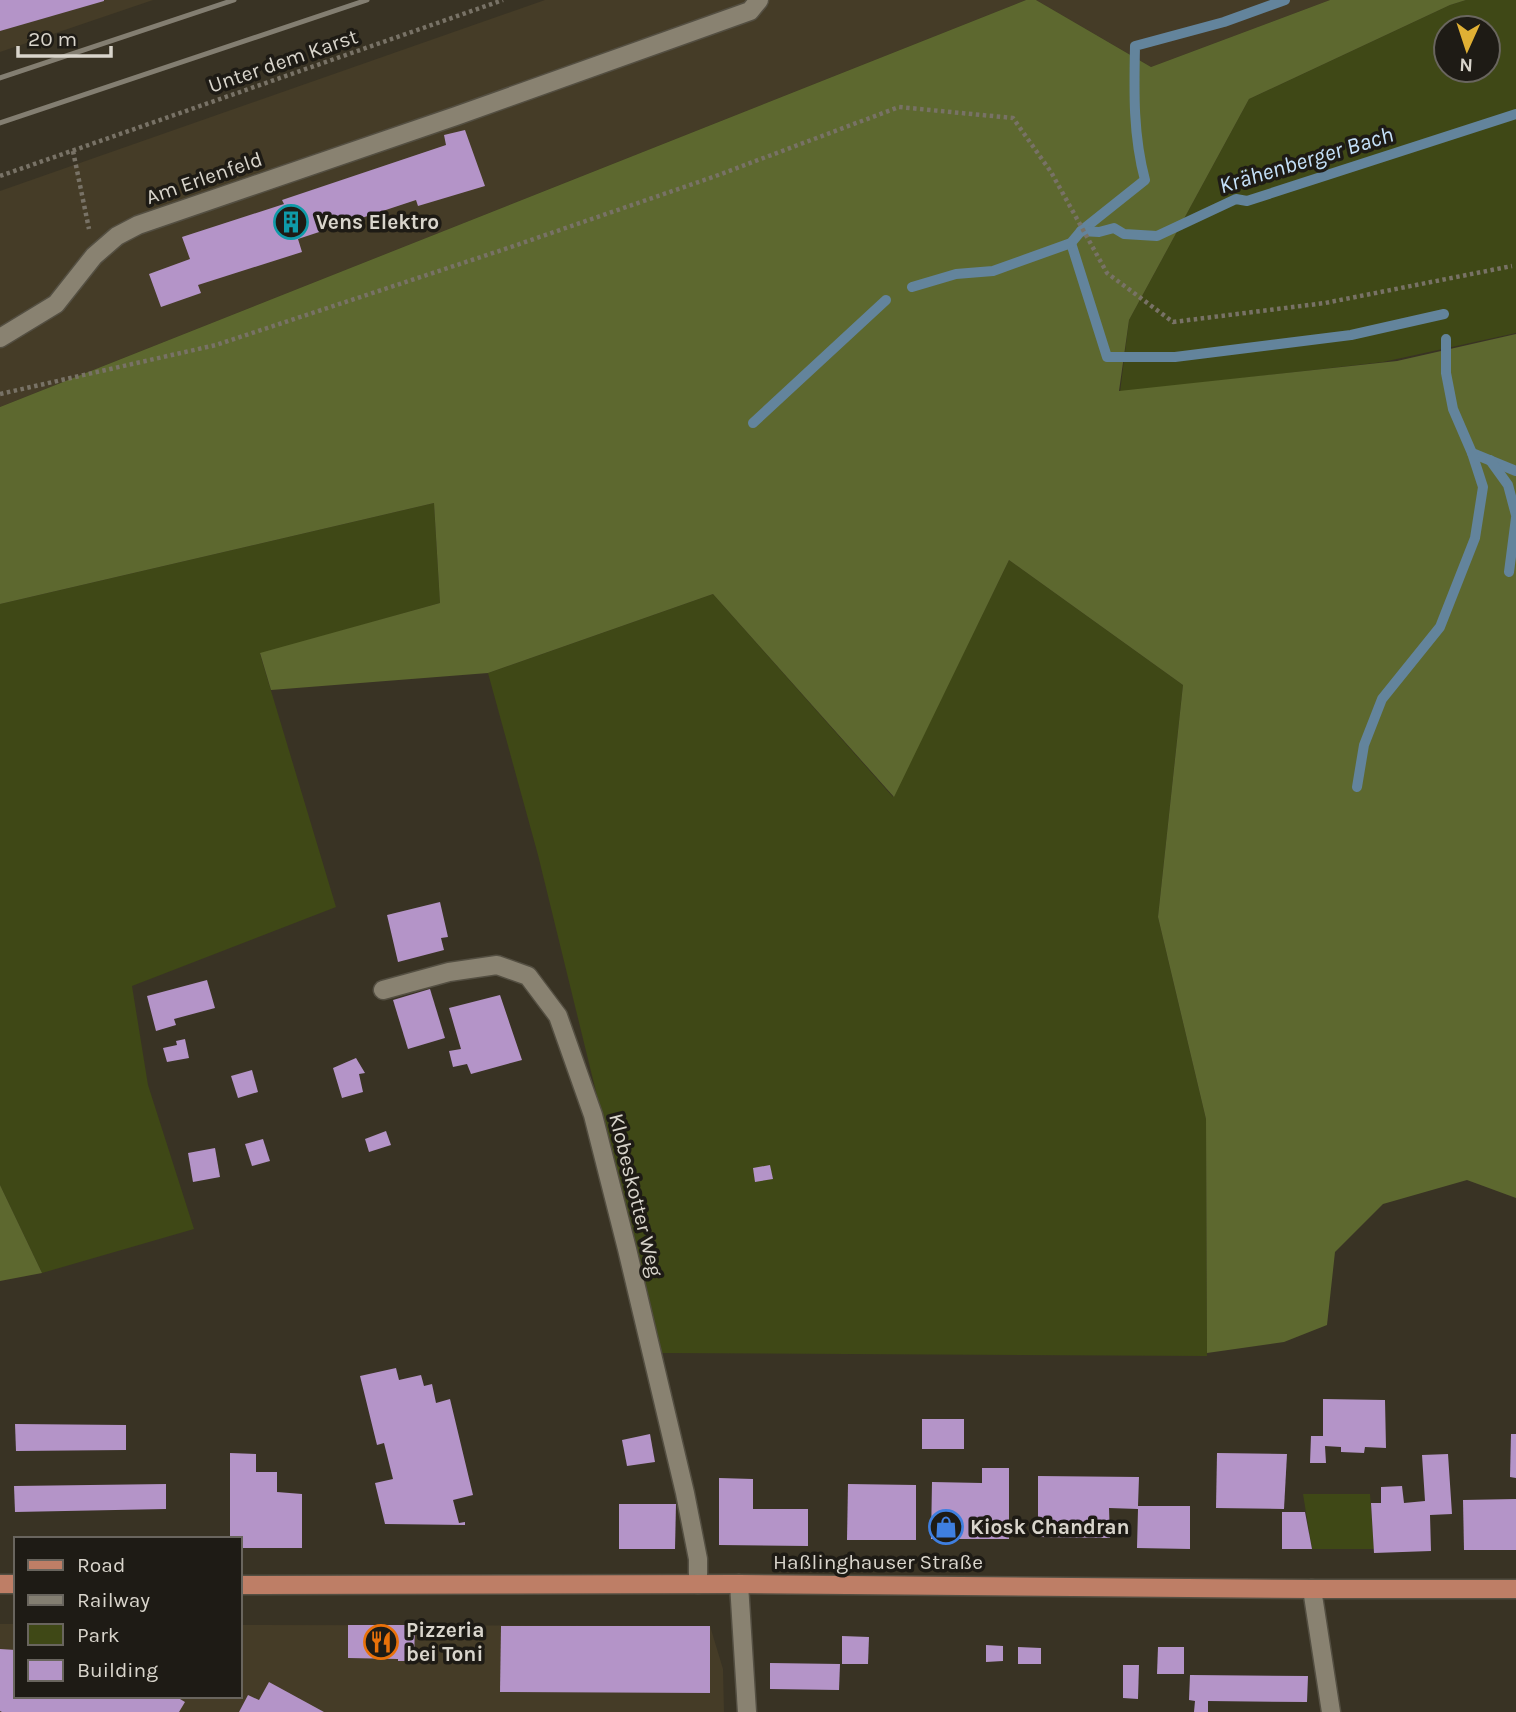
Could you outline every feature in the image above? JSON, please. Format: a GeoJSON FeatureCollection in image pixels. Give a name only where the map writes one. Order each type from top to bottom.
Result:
{"type":"FeatureCollection","features":[{"type":"Feature","properties":{"kind":"main road","name":"Haßlinghauser Straße"},"geometry":{"type":"LineString","coordinates":[[242,1585],[739,1584],[1516,1589]]}},
{"type":"Feature","properties":{"kind":"street","name":"Am Erlenfeld"},"geometry":{"type":"LineString","coordinates":[[0,338],[56,304],[94,256],[117,236],[138,225],[750,11],[759,0]]}},
{"type":"Feature","properties":{"kind":"street","name":"Klobeskotter Weg"},"geometry":{"type":"LineString","coordinates":[[383,990],[449,972],[497,965],[528,976],[558,1016],[593,1115],[630,1263],[685,1493],[698,1559],[698,1584]]}},
{"type":"Feature","properties":{"kind":"street"},"geometry":{"type":"LineString","coordinates":[[739,1584],[747,1712]]}},
{"type":"Feature","properties":{"kind":"street"},"geometry":{"type":"LineString","coordinates":[[1312,1589],[1331,1712]]}},
{"type":"Feature","properties":{"kind":"path","name":"Unter dem Karst"},"geometry":{"type":"LineString","coordinates":[[0,176],[503,0]]}},
{"type":"Feature","properties":{"kind":"path"},"geometry":{"type":"LineString","coordinates":[[0,394],[216,345],[700,182],[898,107],[1013,118],[1052,172],[1107,274],[1173,322],[1325,303],[1512,266]]}},
{"type":"Feature","properties":{"kind":"path"},"geometry":{"type":"LineString","coordinates":[[73,151],[94,256]]}},
{"type":"Feature","properties":{"kind":"shaded area"},"geometry":{"type":"Polygon","coordinates":[[[0,0],[153,0],[0,52],[0,0]]]}},
{"type":"Feature","properties":{"kind":"shaded area"},"geometry":{"type":"Polygon","coordinates":[[[545,0],[1026,0],[0,407],[0,191],[545,0]]]}},
{"type":"Feature","properties":{"kind":"shaded area"},"geometry":{"type":"Polygon","coordinates":[[[1036,0],[1330,0],[1151,67],[1036,0]]]}},
{"type":"Feature","properties":{"kind":"shaded area"},"geometry":{"type":"Polygon","coordinates":[[[0,1624],[14,1624],[14,1698],[242,1698],[242,1625],[710,1626],[723,1669],[724,1712],[0,1712],[0,1624]]]}},
{"type":"Feature","properties":{"kind":"green space"},"geometry":{"type":"Polygon","coordinates":[[[1026,0],[1036,0],[1151,67],[1330,0],[1466,0],[1249,99],[1129,320],[1119,391],[1397,361],[1516,334],[1516,1198],[1467,1180],[1383,1204],[1335,1252],[1327,1325],[1284,1342],[1207,1353],[1206,1119],[1158,917],[1183,685],[1009,560],[894,797],[713,594],[488,673],[271,690],[260,653],[440,603],[434,503],[0,604],[0,407],[1026,0]]]}},
{"type":"Feature","properties":{"kind":"green space"},"geometry":{"type":"Polygon","coordinates":[[[1466,0],[1516,0],[1516,333],[1383,362],[1120,392],[1129,320],[1249,99],[1450,5],[1466,0]]]}},
{"type":"Feature","properties":{"kind":"green space"},"geometry":{"type":"Polygon","coordinates":[[[434,503],[440,603],[260,654],[336,907],[132,986],[148,1085],[194,1229],[42,1273],[0,1185],[0,604],[434,503]]]}},
{"type":"Feature","properties":{"kind":"green space"},"geometry":{"type":"Polygon","coordinates":[[[1009,560],[1183,685],[1158,917],[1206,1119],[1207,1356],[660,1353],[538,855],[488,673],[713,594],[893,797],[1009,560]]]}},
{"type":"Feature","properties":{"kind":"green space"},"geometry":{"type":"Polygon","coordinates":[[[0,1185],[42,1273],[0,1281],[0,1185]]]}},
{"type":"Feature","properties":{"kind":"green space"},"geometry":{"type":"Polygon","coordinates":[[[1303,1494],[1370,1494],[1374,1549],[1312,1549],[1303,1494]]]}},
{"type":"Feature","properties":{"kind":"building"},"geometry":{"type":"Polygon","coordinates":[[[0,0],[104,0],[104,1],[0,31],[0,0]]]}},
{"type":"Feature","properties":{"kind":"building","name":"Vens Elektro"},"geometry":{"type":"Polygon","coordinates":[[[465,130],[485,186],[418,206],[416,200],[298,239],[302,252],[198,285],[201,293],[161,307],[149,274],[190,259],[182,237],[284,204],[282,200],[446,145],[444,135],[465,130]]]}},
{"type":"Feature","properties":{"kind":"building"},"geometry":{"type":"Polygon","coordinates":[[[440,902],[448,937],[441,938],[444,950],[398,962],[387,915],[440,902]]]}},
{"type":"Feature","properties":{"kind":"building"},"geometry":{"type":"Polygon","coordinates":[[[207,980],[215,1008],[174,1019],[176,1025],[156,1031],[147,996],[207,980]]]}},
{"type":"Feature","properties":{"kind":"building"},"geometry":{"type":"Polygon","coordinates":[[[430,989],[445,1038],[408,1049],[393,1000],[430,989]]]}},
{"type":"Feature","properties":{"kind":"building"},"geometry":{"type":"Polygon","coordinates":[[[500,995],[522,1060],[471,1074],[467,1064],[453,1067],[449,1051],[461,1049],[449,1008],[500,995]]]}},
{"type":"Feature","properties":{"kind":"building"},"geometry":{"type":"Polygon","coordinates":[[[185,1039],[189,1058],[167,1062],[163,1048],[177,1045],[176,1041],[185,1039]]]}},
{"type":"Feature","properties":{"kind":"building"},"geometry":{"type":"Polygon","coordinates":[[[356,1058],[365,1073],[359,1074],[363,1092],[342,1098],[333,1068],[356,1058]]]}},
{"type":"Feature","properties":{"kind":"building"},"geometry":{"type":"Polygon","coordinates":[[[252,1070],[258,1092],[238,1098],[231,1076],[252,1070]]]}},
{"type":"Feature","properties":{"kind":"building"},"geometry":{"type":"Polygon","coordinates":[[[386,1131],[391,1145],[369,1152],[365,1139],[386,1131]]]}},
{"type":"Feature","properties":{"kind":"building"},"geometry":{"type":"Polygon","coordinates":[[[263,1139],[270,1161],[252,1166],[245,1144],[263,1139]]]}},
{"type":"Feature","properties":{"kind":"building"},"geometry":{"type":"Polygon","coordinates":[[[215,1148],[220,1177],[193,1182],[188,1153],[215,1148]]]}},
{"type":"Feature","properties":{"kind":"building"},"geometry":{"type":"Polygon","coordinates":[[[770,1165],[773,1179],[755,1182],[753,1168],[770,1165]]]}},
{"type":"Feature","properties":{"kind":"building"},"geometry":{"type":"Polygon","coordinates":[[[396,1368],[399,1380],[421,1375],[424,1386],[432,1384],[436,1403],[450,1399],[473,1495],[453,1500],[459,1523],[465,1522],[465,1525],[385,1524],[375,1483],[393,1479],[384,1443],[377,1445],[360,1376],[396,1368]]]}},
{"type":"Feature","properties":{"kind":"building"},"geometry":{"type":"Polygon","coordinates":[[[1323,1399],[1385,1400],[1386,1448],[1365,1447],[1364,1453],[1341,1452],[1341,1447],[1325,1446],[1326,1463],[1310,1463],[1311,1436],[1323,1436],[1323,1399]]]}},
{"type":"Feature","properties":{"kind":"building"},"geometry":{"type":"Polygon","coordinates":[[[922,1419],[964,1419],[964,1449],[922,1449],[922,1419]]]}},
{"type":"Feature","properties":{"kind":"building"},"geometry":{"type":"Polygon","coordinates":[[[15,1424],[126,1425],[126,1450],[16,1451],[15,1424]]]}},
{"type":"Feature","properties":{"kind":"building"},"geometry":{"type":"Polygon","coordinates":[[[650,1434],[655,1462],[627,1466],[622,1440],[650,1434]]]}},
{"type":"Feature","properties":{"kind":"building"},"geometry":{"type":"Polygon","coordinates":[[[1511,1434],[1516,1434],[1516,1478],[1510,1477],[1511,1434]]]}},
{"type":"Feature","properties":{"kind":"building"},"geometry":{"type":"Polygon","coordinates":[[[230,1453],[256,1454],[256,1472],[277,1472],[277,1492],[302,1494],[302,1548],[242,1548],[242,1537],[230,1537],[230,1453]]]}},
{"type":"Feature","properties":{"kind":"building"},"geometry":{"type":"Polygon","coordinates":[[[1217,1453],[1287,1454],[1284,1509],[1216,1508],[1217,1453]]]}},
{"type":"Feature","properties":{"kind":"building"},"geometry":{"type":"Polygon","coordinates":[[[1448,1454],[1452,1514],[1430,1515],[1431,1551],[1374,1553],[1371,1503],[1381,1503],[1381,1487],[1402,1486],[1404,1503],[1425,1501],[1422,1455],[1448,1454]]]}},
{"type":"Feature","properties":{"kind":"building"},"geometry":{"type":"Polygon","coordinates":[[[982,1468],[1009,1468],[1009,1539],[931,1539],[932,1482],[982,1483],[982,1468]]]}},
{"type":"Feature","properties":{"kind":"building"},"geometry":{"type":"Polygon","coordinates":[[[1038,1476],[1139,1477],[1138,1506],[1190,1506],[1190,1549],[1137,1548],[1138,1509],[1109,1508],[1110,1538],[1038,1537],[1038,1476]]]}},
{"type":"Feature","properties":{"kind":"building"},"geometry":{"type":"Polygon","coordinates":[[[719,1478],[753,1479],[753,1509],[808,1509],[808,1546],[719,1545],[719,1478]]]}},
{"type":"Feature","properties":{"kind":"building"},"geometry":{"type":"Polygon","coordinates":[[[166,1484],[166,1509],[15,1512],[14,1486],[166,1484]]]}},
{"type":"Feature","properties":{"kind":"building"},"geometry":{"type":"Polygon","coordinates":[[[848,1484],[916,1485],[916,1540],[847,1540],[848,1484]]]}},
{"type":"Feature","properties":{"kind":"building"},"geometry":{"type":"Polygon","coordinates":[[[1516,1499],[1516,1550],[1464,1550],[1463,1500],[1516,1499]]]}},
{"type":"Feature","properties":{"kind":"building"},"geometry":{"type":"Polygon","coordinates":[[[619,1504],[676,1504],[675,1549],[619,1549],[619,1504]]]}},
{"type":"Feature","properties":{"kind":"building"},"geometry":{"type":"Polygon","coordinates":[[[1282,1512],[1305,1512],[1312,1549],[1282,1549],[1282,1512]]]}},
{"type":"Feature","properties":{"kind":"building","name":"Pizzeria bei Toni"},"geometry":{"type":"Polygon","coordinates":[[[348,1625],[415,1625],[414,1659],[398,1661],[348,1658],[348,1625]]]}},
{"type":"Feature","properties":{"kind":"building"},"geometry":{"type":"Polygon","coordinates":[[[501,1626],[710,1626],[710,1693],[500,1692],[501,1626]]]}},
{"type":"Feature","properties":{"kind":"building"},"geometry":{"type":"Polygon","coordinates":[[[842,1636],[869,1637],[868,1664],[842,1664],[842,1636]]]}},
{"type":"Feature","properties":{"kind":"building"},"geometry":{"type":"Polygon","coordinates":[[[986,1645],[1003,1646],[1003,1661],[986,1662],[986,1645]]]}},
{"type":"Feature","properties":{"kind":"building"},"geometry":{"type":"Polygon","coordinates":[[[1018,1647],[1041,1648],[1041,1664],[1018,1664],[1018,1647]]]}},
{"type":"Feature","properties":{"kind":"building"},"geometry":{"type":"Polygon","coordinates":[[[1158,1647],[1184,1647],[1184,1674],[1157,1674],[1158,1647]]]}},
{"type":"Feature","properties":{"kind":"building"},"geometry":{"type":"Polygon","coordinates":[[[0,1649],[14,1650],[14,1698],[178,1698],[185,1702],[179,1712],[0,1711],[0,1649]]]}},
{"type":"Feature","properties":{"kind":"building"},"geometry":{"type":"Polygon","coordinates":[[[770,1663],[840,1664],[839,1690],[770,1689],[770,1663]]]}},
{"type":"Feature","properties":{"kind":"building"},"geometry":{"type":"Polygon","coordinates":[[[1123,1665],[1139,1665],[1138,1699],[1123,1698],[1123,1665]]]}},
{"type":"Feature","properties":{"kind":"building"},"geometry":{"type":"Polygon","coordinates":[[[1190,1675],[1308,1676],[1307,1702],[1208,1701],[1208,1712],[1194,1712],[1195,1701],[1189,1700],[1190,1675]]]}},
{"type":"Feature","properties":{"kind":"building"},"geometry":{"type":"Polygon","coordinates":[[[269,1682],[324,1712],[239,1712],[248,1695],[259,1700],[269,1682]]]}},
{"type":"Feature","properties":{"kind":"waterway"},"geometry":{"type":"LineString","coordinates":[[1081,231],[1145,180],[1136,130],[1135,46],[1224,22],[1285,0]]}},
{"type":"Feature","properties":{"kind":"waterway","name":"Krähenberger Bach"},"geometry":{"type":"LineString","coordinates":[[912,287],[956,274],[993,271],[1071,243],[1081,231],[1099,232],[1114,228],[1124,234],[1157,236],[1236,199],[1247,201],[1516,114]]}},
{"type":"Feature","properties":{"kind":"waterway"},"geometry":{"type":"LineString","coordinates":[[1071,243],[1107,357],[1175,357],[1351,335],[1444,314]]}},
{"type":"Feature","properties":{"kind":"waterway","name":"Krähenberger Bach"},"geometry":{"type":"LineString","coordinates":[[753,423],[886,300]]}},
{"type":"Feature","properties":{"kind":"waterway"},"geometry":{"type":"LineString","coordinates":[[1357,787],[1364,745],[1382,699],[1440,627],[1475,538],[1483,487],[1453,409],[1446,373],[1446,339]]}},
{"type":"Feature","properties":{"kind":"waterway"},"geometry":{"type":"LineString","coordinates":[[1472,453],[1516,471]]}},
{"type":"Feature","properties":{"kind":"waterway"},"geometry":{"type":"LineString","coordinates":[[1490,460],[1508,485],[1516,515]]}},
{"type":"Feature","properties":{"kind":"waterway"},"geometry":{"type":"LineString","coordinates":[[1509,572],[1516,518]]}},
{"type":"Feature","properties":{"kind":"railway"},"geometry":{"type":"LineString","coordinates":[[0,78],[234,0]]}},
{"type":"Feature","properties":{"kind":"railway"},"geometry":{"type":"LineString","coordinates":[[0,123],[367,0]]}},
{"type":"Feature","properties":{"kind":"place","name":"Vens Elektro"},"geometry":{"type":"Point","coordinates":[291,222]}},
{"type":"Feature","properties":{"kind":"place","name":"Kiosk Chandran"},"geometry":{"type":"Point","coordinates":[946,1527]}},
{"type":"Feature","properties":{"kind":"place","name":"Pizzeria bei Toni"},"geometry":{"type":"Point","coordinates":[381,1642]}}]}
